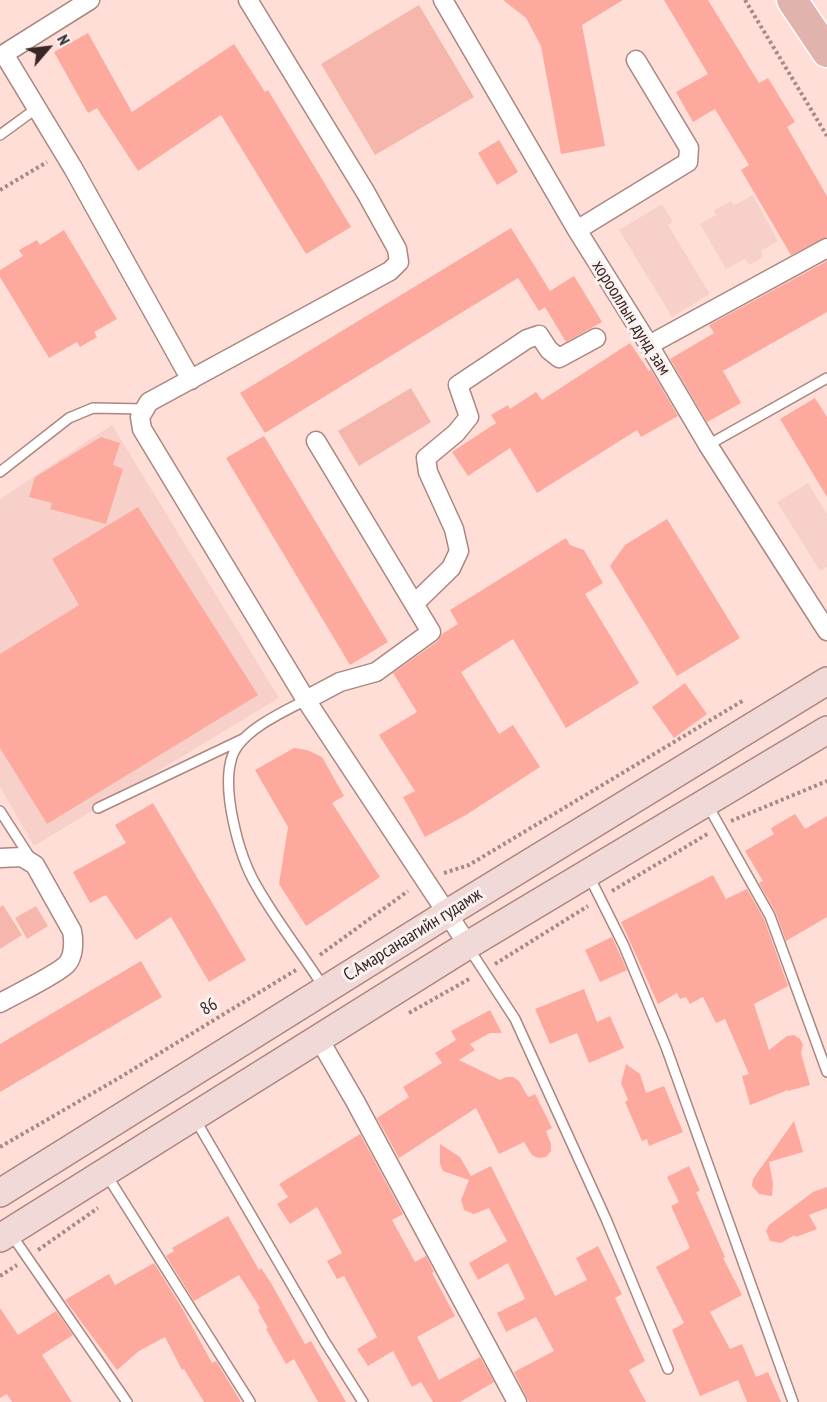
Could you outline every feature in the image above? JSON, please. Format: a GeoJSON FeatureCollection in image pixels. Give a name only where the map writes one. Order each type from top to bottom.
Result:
{"type":"FeatureCollection","features":[{"type":"Feature","properties":{"kind":"main road"},"geometry":{"type":"LineString","coordinates":[[792,0],[827,52]]}},
{"type":"Feature","properties":{"kind":"main road","name":"С.Амарсанаагийн гудамж"},"geometry":{"type":"LineString","coordinates":[[0,1193],[448,913],[827,681]]}},
{"type":"Feature","properties":{"kind":"main road"},"geometry":{"type":"LineString","coordinates":[[3,1230],[111,1183],[193,1117],[468,945],[827,730]]}},
{"type":"Feature","properties":{"kind":"street"},"geometry":{"type":"LineString","coordinates":[[90,0],[2,50],[64,153],[191,380]]}},
{"type":"Feature","properties":{"kind":"street"},"geometry":{"type":"LineString","coordinates":[[248,0],[372,203],[398,249],[399,262],[390,271],[149,402],[140,417],[142,429],[306,700],[468,945]]}},
{"type":"Feature","properties":{"kind":"street","name":"хорооллын дунд зам"},"geometry":{"type":"LineString","coordinates":[[443,0],[577,230],[708,445],[827,631]]}},
{"type":"Feature","properties":{"kind":"street"},"geometry":{"type":"LineString","coordinates":[[577,230],[688,162],[689,148],[636,60]]}},
{"type":"Feature","properties":{"kind":"street"},"geometry":{"type":"LineString","coordinates":[[649,345],[827,248]]}},
{"type":"Feature","properties":{"kind":"street"},"geometry":{"type":"LineString","coordinates":[[415,603],[451,568],[459,550],[454,529],[428,472],[426,458],[456,432],[469,417],[458,385],[527,339],[538,335],[549,350],[559,358],[596,338]]}},
{"type":"Feature","properties":{"kind":"street"},"geometry":{"type":"LineString","coordinates":[[306,700],[340,682],[376,672],[431,632],[316,441]]}},
{"type":"Feature","properties":{"kind":"street"},"geometry":{"type":"LineString","coordinates":[[0,858],[18,857],[27,859],[35,865],[72,931],[73,944],[71,955],[65,966],[0,1003]]}},
{"type":"Feature","properties":{"kind":"street"},"geometry":{"type":"LineString","coordinates":[[319,1039],[355,1101],[517,1402]]}},
{"type":"Feature","properties":{"kind":"lane"},"geometry":{"type":"LineString","coordinates":[[0,135],[37,108]]}},
{"type":"Feature","properties":{"kind":"lane"},"geometry":{"type":"LineString","coordinates":[[708,445],[827,378]]}},
{"type":"Feature","properties":{"kind":"lane"},"geometry":{"type":"LineString","coordinates":[[0,472],[69,418],[93,408],[144,409]]}},
{"type":"Feature","properties":{"kind":"lane"},"geometry":{"type":"LineString","coordinates":[[98,808],[246,737],[271,718],[306,700]]}},
{"type":"Feature","properties":{"kind":"lane"},"geometry":{"type":"LineString","coordinates":[[246,737],[232,756],[228,785],[231,811],[240,844],[255,884],[326,990]]}},
{"type":"Feature","properties":{"kind":"lane"},"geometry":{"type":"LineString","coordinates":[[706,802],[770,916],[827,1072]]}},
{"type":"Feature","properties":{"kind":"lane"},"geometry":{"type":"LineString","coordinates":[[0,811],[35,865]]}},
{"type":"Feature","properties":{"kind":"lane"},"geometry":{"type":"LineString","coordinates":[[588,874],[624,946],[666,1047],[793,1402]]}},
{"type":"Feature","properties":{"kind":"lane"},"geometry":{"type":"LineString","coordinates":[[468,945],[516,1019],[606,1220],[668,1369]]}},
{"type":"Feature","properties":{"kind":"lane"},"geometry":{"type":"LineString","coordinates":[[193,1117],[325,1342],[363,1402]]}},
{"type":"Feature","properties":{"kind":"lane"},"geometry":{"type":"LineString","coordinates":[[111,1183],[250,1402]]}},
{"type":"Feature","properties":{"kind":"lane"},"geometry":{"type":"LineString","coordinates":[[3,1230],[28,1257],[127,1402]]}},
{"type":"Feature","properties":{"kind":"path"},"geometry":{"type":"LineString","coordinates":[[744,0],[827,136]]}},
{"type":"Feature","properties":{"kind":"path"},"geometry":{"type":"LineString","coordinates":[[0,190],[64,153]]}},
{"type":"Feature","properties":{"kind":"path","name":"86"},"geometry":{"type":"LineString","coordinates":[[0,1147],[308,963],[425,879],[469,866],[745,700]]}},
{"type":"Feature","properties":{"kind":"path"},"geometry":{"type":"LineString","coordinates":[[402,1017],[484,970],[720,826],[827,781]]}},
{"type":"Feature","properties":{"kind":"path"},"geometry":{"type":"LineString","coordinates":[[0,1276],[28,1257],[111,1183]]}},
{"type":"Feature","properties":{"kind":"shaded area"},"geometry":{"type":"Polygon","coordinates":[[[419,5],[474,97],[375,155],[321,64],[419,5]]]}},
{"type":"Feature","properties":{"kind":"shaded area"},"geometry":{"type":"Polygon","coordinates":[[[753,195],[778,241],[761,251],[763,257],[749,265],[745,259],[726,269],[700,224],[716,215],[714,210],[731,201],[734,205],[753,195]]]}},
{"type":"Feature","properties":{"kind":"shaded area"},"geometry":{"type":"Polygon","coordinates":[[[662,204],[673,222],[668,225],[710,294],[672,317],[619,230],[662,204]]]}},
{"type":"Feature","properties":{"kind":"shaded area"},"geometry":{"type":"Polygon","coordinates":[[[411,388],[431,422],[359,466],[338,431],[411,388]]]}},
{"type":"Feature","properties":{"kind":"shaded area"},"geometry":{"type":"Polygon","coordinates":[[[112,425],[279,698],[34,846],[0,787],[0,499],[112,425]]]}},
{"type":"Feature","properties":{"kind":"shaded area"},"geometry":{"type":"Polygon","coordinates":[[[808,483],[827,514],[827,567],[820,571],[777,502],[808,483]]]}},
{"type":"Feature","properties":{"kind":"shaded area"},"geometry":{"type":"Polygon","coordinates":[[[3,905],[22,935],[0,949],[0,907],[3,905]]]}},
{"type":"Feature","properties":{"kind":"shaded area"},"geometry":{"type":"Polygon","coordinates":[[[36,906],[48,926],[27,939],[15,918],[36,906]]]}},
{"type":"Feature","properties":{"kind":"building"},"geometry":{"type":"Polygon","coordinates":[[[503,0],[623,0],[582,25],[605,146],[561,154],[541,46],[526,18],[503,0]]]}},
{"type":"Feature","properties":{"kind":"building"},"geometry":{"type":"Polygon","coordinates":[[[664,0],[708,0],[759,83],[768,78],[795,122],[787,127],[827,196],[827,237],[791,255],[741,170],[749,165],[715,109],[693,122],[676,92],[708,74],[664,0]]]}},
{"type":"Feature","properties":{"kind":"building"},"geometry":{"type":"Polygon","coordinates":[[[88,33],[132,112],[234,44],[265,92],[268,90],[351,227],[306,254],[221,115],[138,171],[97,108],[88,113],[54,52],[88,33]]]}},
{"type":"Feature","properties":{"kind":"building"},"geometry":{"type":"Polygon","coordinates":[[[499,140],[518,172],[497,185],[478,153],[499,140]]]}},
{"type":"Feature","properties":{"kind":"building"},"geometry":{"type":"Polygon","coordinates":[[[511,228],[550,291],[574,276],[602,322],[566,342],[545,307],[539,311],[518,278],[265,433],[240,393],[511,228]]]}},
{"type":"Feature","properties":{"kind":"building"},"geometry":{"type":"Polygon","coordinates":[[[64,230],[117,319],[94,332],[97,337],[80,347],[77,342],[49,358],[0,277],[0,270],[23,256],[19,250],[37,240],[40,245],[64,230]]]}},
{"type":"Feature","properties":{"kind":"building"},"geometry":{"type":"Polygon","coordinates":[[[827,261],[827,312],[723,371],[741,403],[707,422],[670,359],[714,333],[709,325],[827,261]]]}},
{"type":"Feature","properties":{"kind":"building"},"geometry":{"type":"Polygon","coordinates":[[[630,343],[649,371],[651,370],[678,416],[641,437],[637,430],[537,493],[510,448],[468,476],[452,452],[496,423],[491,415],[508,405],[510,409],[536,392],[542,400],[630,343]]]}},
{"type":"Feature","properties":{"kind":"building"},"geometry":{"type":"Polygon","coordinates":[[[815,398],[827,417],[827,497],[780,419],[815,398]]]}},
{"type":"Feature","properties":{"kind":"building"},"geometry":{"type":"Polygon","coordinates":[[[264,436],[388,642],[350,665],[226,458],[264,436]]]}},
{"type":"Feature","properties":{"kind":"building"},"geometry":{"type":"Polygon","coordinates":[[[101,437],[120,443],[113,465],[123,469],[106,524],[50,509],[52,503],[29,497],[35,477],[101,437]]]}},
{"type":"Feature","properties":{"kind":"building"},"geometry":{"type":"Polygon","coordinates":[[[138,507],[258,695],[47,824],[0,748],[0,654],[79,605],[52,559],[138,507]]]}},
{"type":"Feature","properties":{"kind":"building"},"geometry":{"type":"Polygon","coordinates":[[[667,519],[740,638],[677,676],[610,566],[625,545],[667,519]]]}},
{"type":"Feature","properties":{"kind":"building"},"geometry":{"type":"Polygon","coordinates":[[[566,538],[570,545],[584,550],[603,583],[585,594],[639,683],[566,728],[513,639],[461,672],[499,734],[513,725],[540,767],[466,815],[425,837],[403,797],[415,791],[379,735],[417,712],[393,673],[458,624],[450,610],[566,538]]]}},
{"type":"Feature","properties":{"kind":"building"},"geometry":{"type":"Polygon","coordinates":[[[685,683],[707,714],[674,738],[652,707],[685,683]]]}},
{"type":"Feature","properties":{"kind":"building"},"geometry":{"type":"Polygon","coordinates":[[[294,748],[307,750],[322,757],[344,796],[332,803],[380,877],[306,926],[279,884],[288,827],[255,770],[294,748]]]}},
{"type":"Feature","properties":{"kind":"building"},"geometry":{"type":"Polygon","coordinates":[[[153,803],[246,960],[209,982],[171,917],[136,940],[106,895],[90,903],[73,872],[126,843],[115,825],[153,803]]]}},
{"type":"Feature","properties":{"kind":"building"},"geometry":{"type":"Polygon","coordinates":[[[795,814],[805,829],[827,816],[827,917],[786,941],[776,913],[759,883],[763,881],[745,851],[774,834],[771,828],[795,814]]]}},
{"type":"Feature","properties":{"kind":"building"},"geometry":{"type":"Polygon","coordinates":[[[713,875],[726,899],[747,889],[764,919],[788,986],[754,1004],[769,1050],[787,1036],[794,1035],[800,1039],[803,1045],[801,1053],[810,1085],[788,1090],[750,1105],[742,1076],[749,1074],[725,1019],[716,1023],[703,997],[690,1004],[686,997],[680,999],[677,993],[658,1004],[621,922],[713,875]]]}},
{"type":"Feature","properties":{"kind":"building"},"geometry":{"type":"Polygon","coordinates":[[[612,937],[627,970],[600,982],[585,950],[612,937]]]}},
{"type":"Feature","properties":{"kind":"building"},"geometry":{"type":"Polygon","coordinates":[[[141,961],[162,997],[0,1092],[0,1044],[141,961]]]}},
{"type":"Feature","properties":{"kind":"building"},"geometry":{"type":"Polygon","coordinates":[[[584,989],[597,1022],[610,1016],[624,1048],[589,1063],[577,1033],[550,1044],[535,1009],[584,989]]]}},
{"type":"Feature","properties":{"kind":"building"},"geometry":{"type":"Polygon","coordinates":[[[490,1010],[502,1033],[490,1033],[470,1044],[475,1050],[459,1060],[500,1080],[513,1077],[519,1081],[528,1097],[535,1094],[552,1128],[546,1131],[551,1151],[546,1157],[538,1158],[532,1155],[524,1142],[499,1154],[476,1108],[399,1158],[377,1118],[409,1097],[403,1087],[442,1063],[435,1053],[456,1040],[451,1031],[490,1010]]]}},
{"type":"Feature","properties":{"kind":"building"},"geometry":{"type":"Polygon","coordinates":[[[626,1064],[640,1074],[646,1093],[664,1086],[683,1132],[649,1146],[647,1139],[642,1141],[625,1102],[628,1100],[621,1083],[626,1064]]]}},
{"type":"Feature","properties":{"kind":"building"},"geometry":{"type":"Polygon","coordinates":[[[794,1121],[803,1152],[769,1162],[773,1183],[772,1196],[759,1194],[752,1186],[753,1179],[794,1121]]]}},
{"type":"Feature","properties":{"kind":"building"},"geometry":{"type":"Polygon","coordinates":[[[360,1134],[403,1214],[392,1220],[415,1262],[426,1256],[434,1272],[432,1273],[455,1316],[417,1337],[439,1380],[480,1357],[494,1382],[460,1402],[433,1402],[421,1382],[412,1387],[393,1351],[368,1366],[357,1349],[377,1337],[344,1276],[337,1279],[327,1261],[342,1253],[317,1207],[290,1224],[277,1204],[288,1197],[279,1184],[360,1134]]]}},
{"type":"Feature","properties":{"kind":"building"},"geometry":{"type":"Polygon","coordinates":[[[440,1144],[460,1157],[471,1176],[491,1166],[555,1296],[587,1280],[576,1258],[598,1246],[622,1294],[615,1298],[645,1361],[629,1370],[646,1402],[529,1402],[514,1372],[554,1351],[536,1317],[506,1332],[497,1313],[525,1299],[508,1263],[478,1280],[469,1263],[507,1241],[489,1208],[474,1214],[464,1210],[461,1200],[469,1180],[443,1171],[440,1164],[440,1144]]]}},
{"type":"Feature","properties":{"kind":"building"},"geometry":{"type":"Polygon","coordinates":[[[689,1166],[700,1191],[696,1192],[725,1257],[723,1258],[742,1295],[710,1312],[730,1349],[742,1344],[756,1377],[768,1372],[781,1402],[747,1402],[738,1380],[700,1396],[672,1330],[684,1323],[656,1267],[690,1248],[671,1206],[679,1202],[667,1177],[689,1166]]]}},
{"type":"Feature","properties":{"kind":"building"},"geometry":{"type":"Polygon","coordinates":[[[827,1187],[827,1208],[809,1215],[817,1229],[796,1237],[795,1235],[781,1243],[770,1241],[766,1231],[769,1225],[813,1192],[827,1187]]]}},
{"type":"Feature","properties":{"kind":"building"},"geometry":{"type":"Polygon","coordinates":[[[228,1216],[259,1270],[261,1268],[271,1283],[305,1344],[311,1341],[346,1402],[318,1402],[294,1359],[286,1364],[266,1329],[268,1328],[258,1310],[260,1308],[239,1275],[194,1301],[166,1256],[174,1251],[172,1248],[228,1216]]]}},
{"type":"Feature","properties":{"kind":"building"},"geometry":{"type":"Polygon","coordinates":[[[154,1263],[212,1363],[216,1361],[241,1402],[204,1402],[184,1369],[182,1370],[165,1337],[139,1351],[117,1370],[65,1300],[109,1274],[115,1285],[154,1263]]]}},
{"type":"Feature","properties":{"kind":"building"},"geometry":{"type":"Polygon","coordinates":[[[0,1308],[18,1335],[56,1311],[73,1335],[42,1355],[72,1402],[12,1402],[7,1394],[0,1398],[0,1308]]]}}]}
